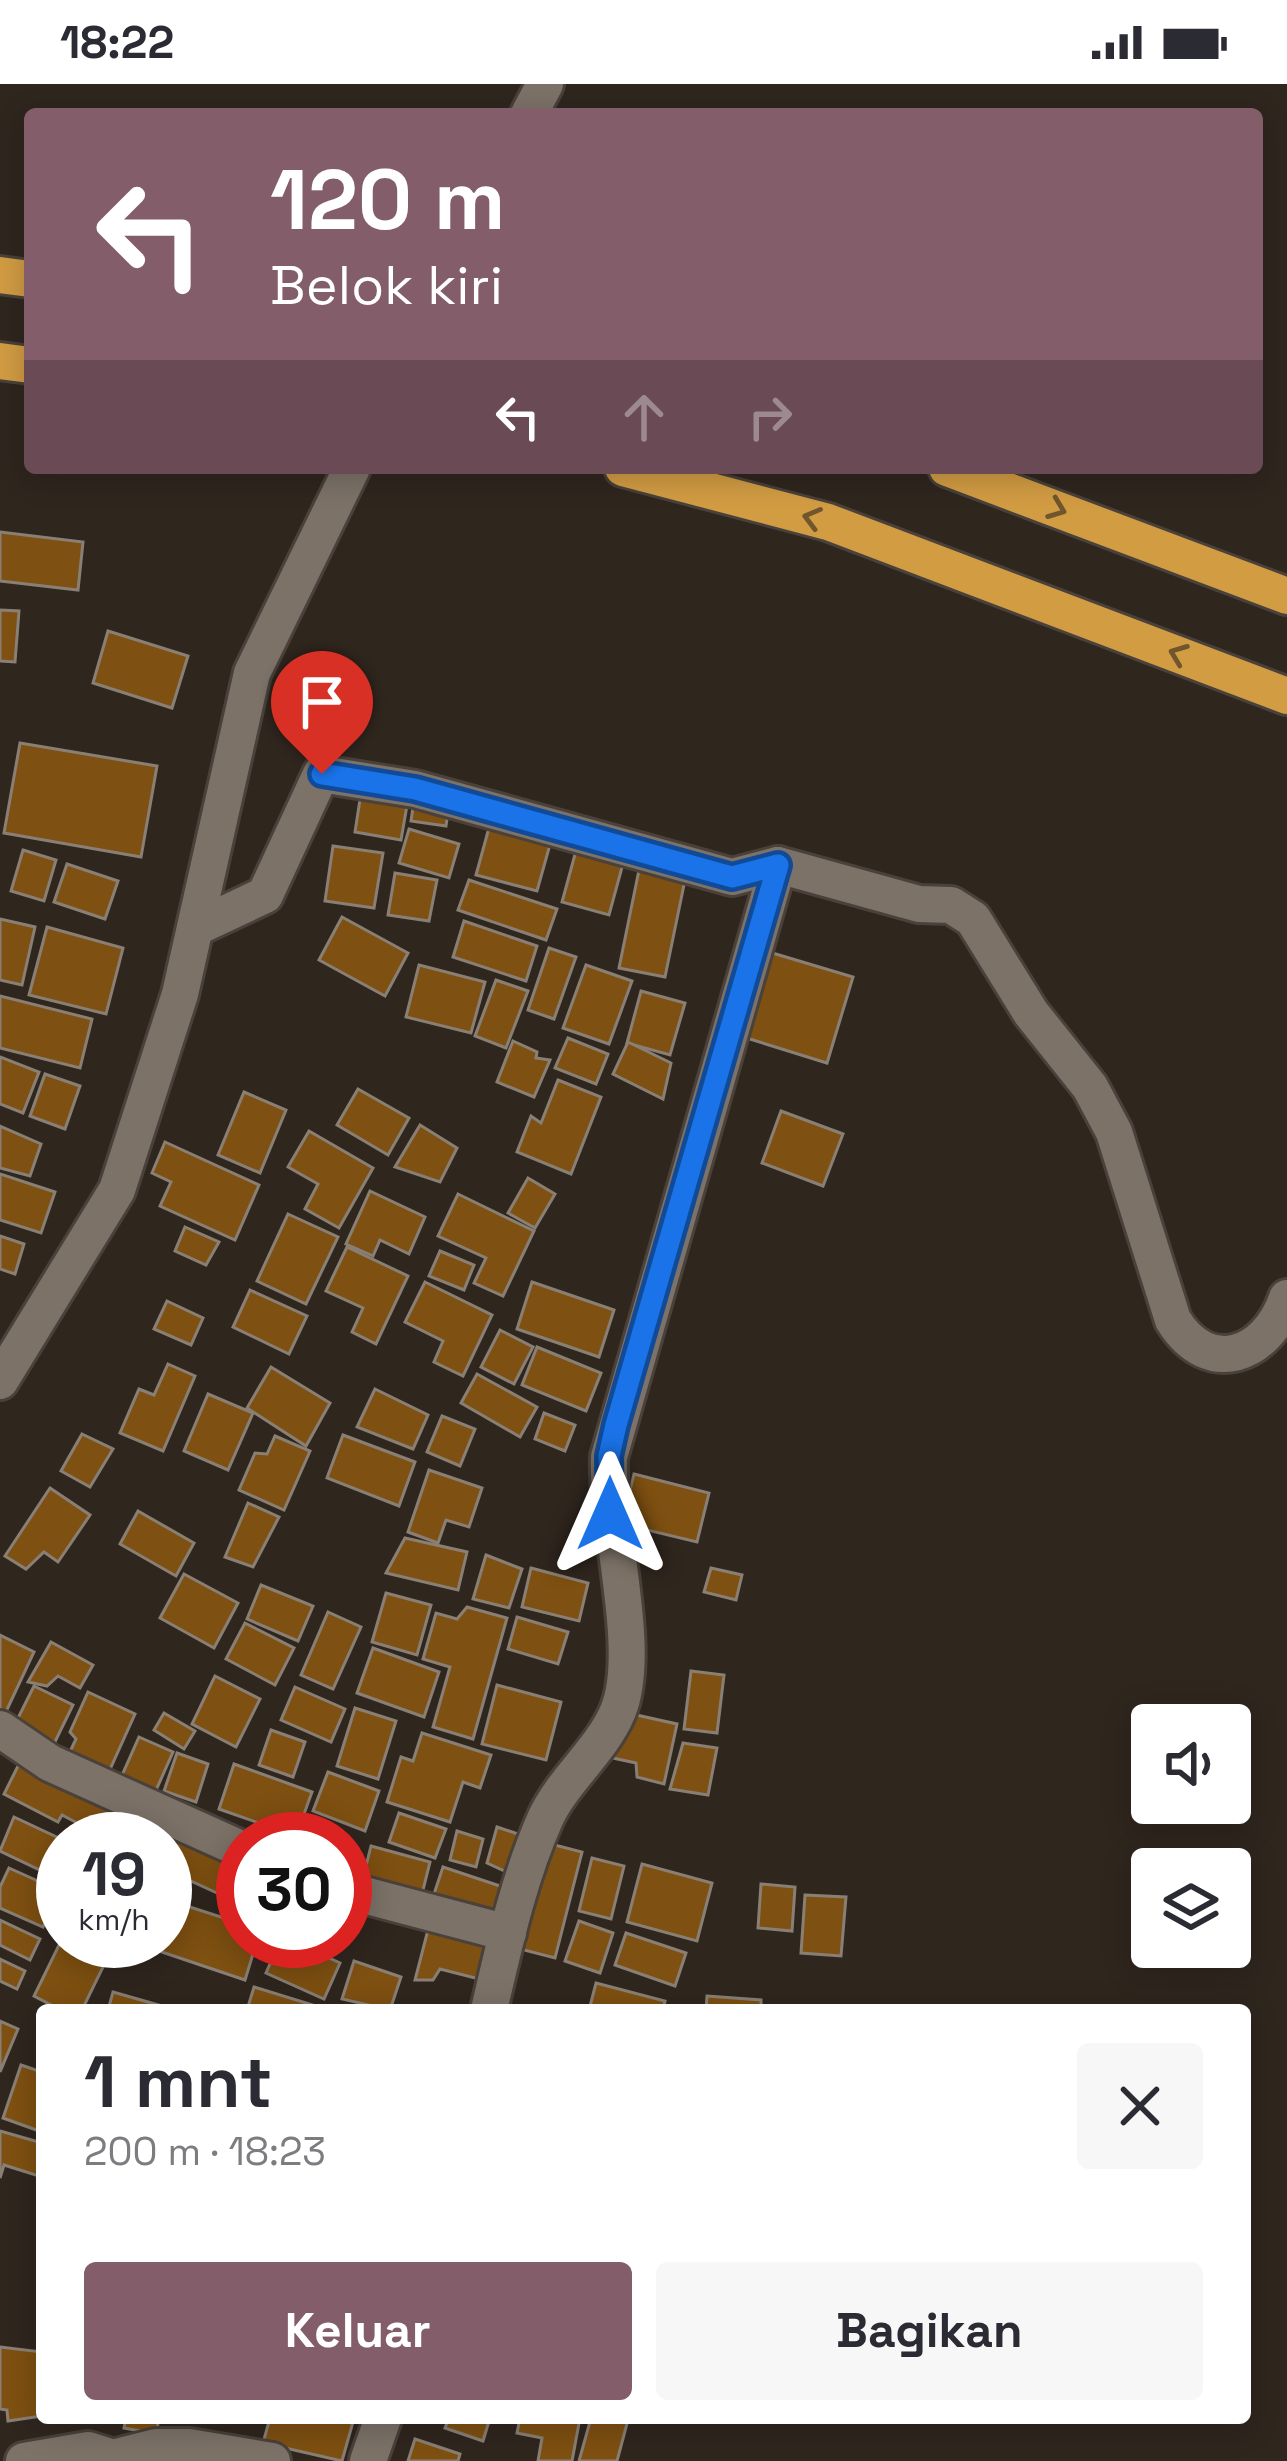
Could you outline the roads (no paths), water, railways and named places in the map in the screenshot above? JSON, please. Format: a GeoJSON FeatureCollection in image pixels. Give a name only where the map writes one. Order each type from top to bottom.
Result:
{"type":"FeatureCollection","features":[{"type":"Feature","properties":{"kind":"highway"},"geometry":{"type":"LineString","coordinates":[[645,474],[828,523],[1287,696]]}},
{"type":"Feature","properties":{"kind":"highway"},"geometry":{"type":"LineString","coordinates":[[963,474],[1287,596]]}},
{"type":"Feature","properties":{"kind":"street"},"geometry":{"type":"LineString","coordinates":[[0,1381],[117,1190],[180,994],[252,674],[349,474]]}},
{"type":"Feature","properties":{"kind":"street"},"geometry":{"type":"LineString","coordinates":[[195,928],[265,896],[322,774],[415,789],[732,877],[778,865],[919,904],[950,905],[974,919],[1031,1013],[1090,1087],[1114,1132],[1172,1320],[1186,1342],[1215,1353],[1248,1352],[1264,1340],[1287,1298]]}},
{"type":"Feature","properties":{"kind":"street"},"geometry":{"type":"LineString","coordinates":[[490,2004],[508,1933],[547,1816],[618,1712],[626,1647],[610,1514],[609,1456],[778,865]]}},
{"type":"Feature","properties":{"kind":"street"},"geometry":{"type":"LineString","coordinates":[[0,1729],[50,1763],[216,1838]]}},
{"type":"Feature","properties":{"kind":"street"},"geometry":{"type":"LineString","coordinates":[[372,1897],[508,1933]]}},
{"type":"Feature","properties":{"kind":"street"},"geometry":{"type":"LineString","coordinates":[[368,2461],[381,2424]]}},
{"type":"Feature","properties":{"kind":"street"},"geometry":{"type":"LineString","coordinates":[[24,2461],[88,2450],[113,2458],[156,2447],[189,2447],[272,2461]]}}]}
